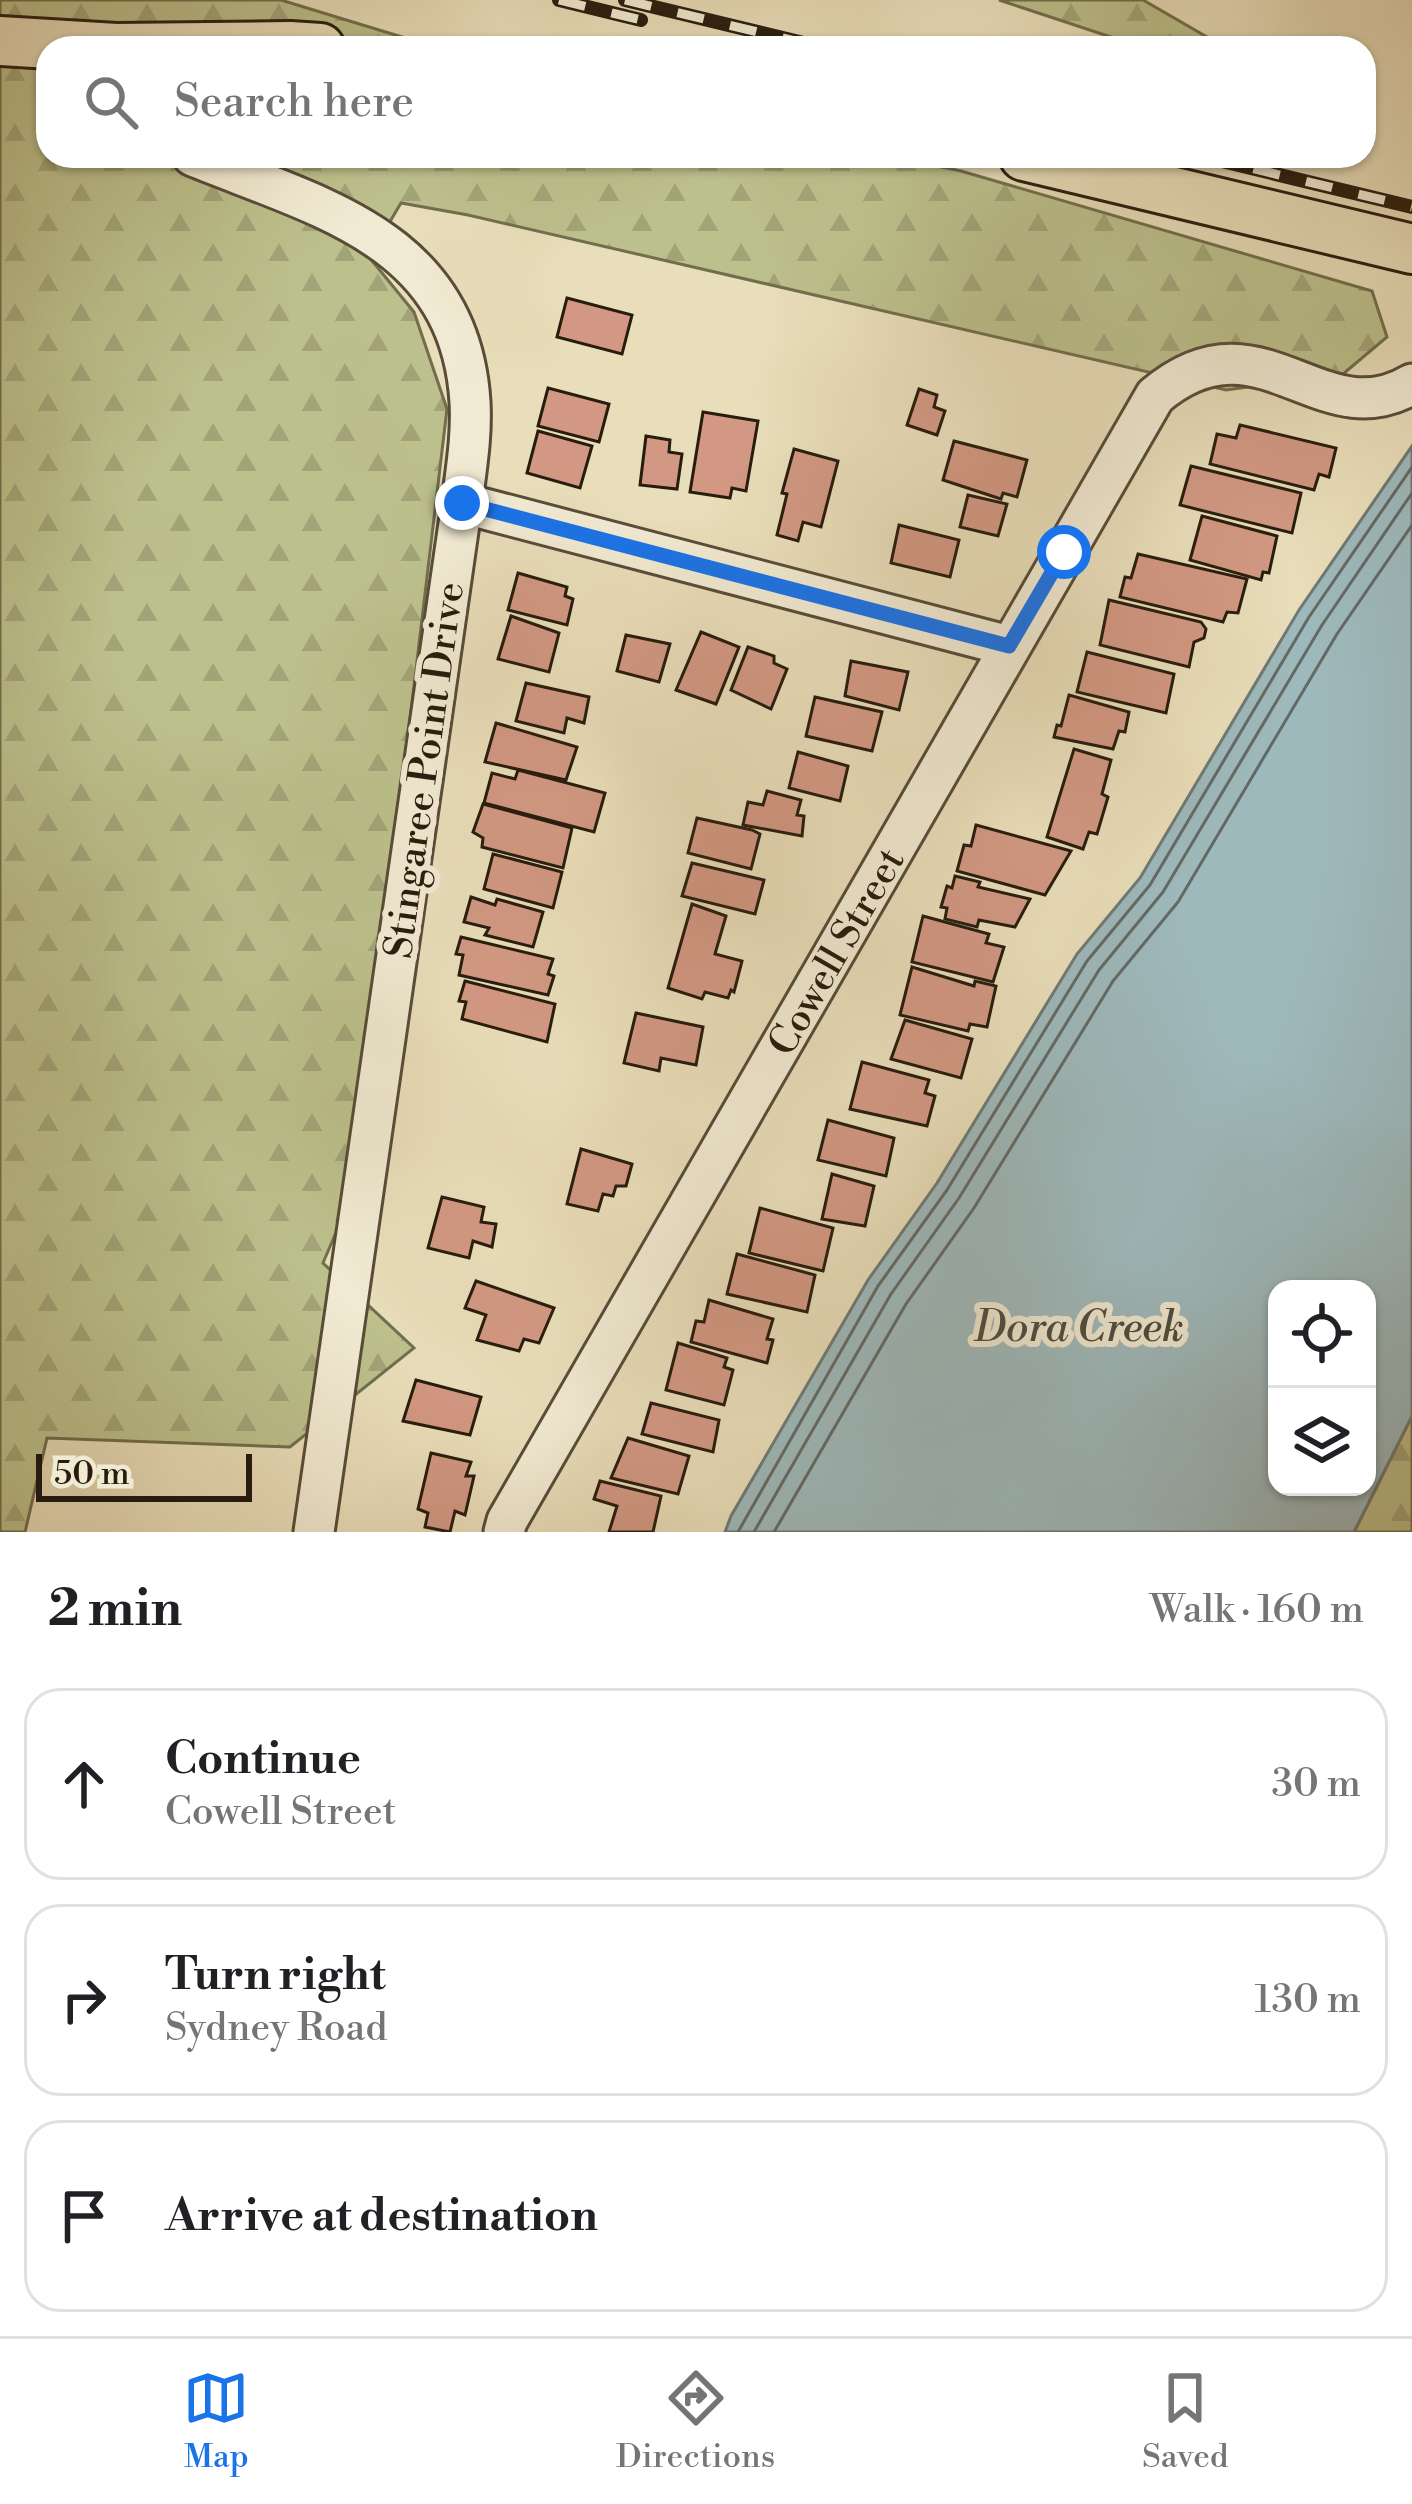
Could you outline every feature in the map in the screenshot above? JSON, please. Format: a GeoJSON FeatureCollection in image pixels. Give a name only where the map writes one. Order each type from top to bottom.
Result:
{"type":"FeatureCollection","features":[{"type":"Feature","properties":{"kind":"main road"},"geometry":{"type":"LineString","coordinates":[[0,40],[36,42]]}},
{"type":"Feature","properties":{"kind":"main road"},"geometry":{"type":"LineString","coordinates":[[1074,168],[1410,248]]}},
{"type":"Feature","properties":{"kind":"street","name":"Stingaree Point Drive"},"geometry":{"type":"LineString","coordinates":[[222,168],[338,215],[401,255],[430,289],[456,337],[466,374],[470,425],[314,1532]]}},
{"type":"Feature","properties":{"kind":"street","name":"Cowell Street"},"geometry":{"type":"LineString","coordinates":[[504,1532],[506,1521],[1155,396],[1176,379],[1237,362],[1365,399],[1389,397],[1412,384]]}},
{"type":"Feature","properties":{"kind":"street"},"geometry":{"type":"LineString","coordinates":[[462,503],[1009,646]]}},
{"type":"Feature","properties":{"kind":"green space"},"geometry":{"type":"Polygon","coordinates":[[[0,0],[281,0],[399,36],[36,36],[36,168],[946,168],[1372,291],[1387,337],[1343,374],[1226,390],[401,203],[369,257],[414,312],[447,409],[354,1190],[323,1263],[414,1348],[290,1447],[47,1438],[25,1532],[0,1532],[0,0]]]}},
{"type":"Feature","properties":{"kind":"green space"},"geometry":{"type":"Polygon","coordinates":[[[999,0],[1143,0],[1205,36],[1108,36],[999,0]]]}},
{"type":"Feature","properties":{"kind":"green space"},"geometry":{"type":"Polygon","coordinates":[[[1412,1416],[1412,1532],[1354,1532],[1412,1416]]]}},
{"type":"Feature","properties":{"kind":"water","name":"Dora Creek"},"geometry":{"type":"Polygon","coordinates":[[[1412,446],[1412,1416],[1376,1488],[1376,1280],[1268,1280],[1268,1496],[1372,1496],[1354,1532],[725,1532],[868,1280],[937,1183],[1077,954],[1140,878],[1299,610],[1412,446]]]}},
{"type":"Feature","properties":{"kind":"building"},"geometry":{"type":"Polygon","coordinates":[[[567,298],[632,315],[622,354],[557,337],[567,298]]]}},
{"type":"Feature","properties":{"kind":"building"},"geometry":{"type":"Polygon","coordinates":[[[548,388],[609,404],[599,442],[538,426],[548,388]]]}},
{"type":"Feature","properties":{"kind":"building"},"geometry":{"type":"Polygon","coordinates":[[[919,389],[937,395],[934,407],[945,411],[937,435],[907,425],[919,389]]]}},
{"type":"Feature","properties":{"kind":"building"},"geometry":{"type":"Polygon","coordinates":[[[703,412],[758,421],[746,491],[732,488],[730,498],[690,492],[703,412]]]}},
{"type":"Feature","properties":{"kind":"building"},"geometry":{"type":"Polygon","coordinates":[[[1240,425],[1336,448],[1329,477],[1319,474],[1314,490],[1210,464],[1217,434],[1236,438],[1240,425]]]}},
{"type":"Feature","properties":{"kind":"building"},"geometry":{"type":"Polygon","coordinates":[[[538,431],[592,446],[580,488],[527,473],[538,431]]]}},
{"type":"Feature","properties":{"kind":"building"},"geometry":{"type":"Polygon","coordinates":[[[646,436],[670,440],[669,452],[682,454],[677,489],[640,485],[646,436]]]}},
{"type":"Feature","properties":{"kind":"building"},"geometry":{"type":"Polygon","coordinates":[[[954,441],[1027,460],[1017,497],[1003,493],[1001,499],[943,480],[954,441]]]}},
{"type":"Feature","properties":{"kind":"building"},"geometry":{"type":"Polygon","coordinates":[[[794,449],[838,461],[821,527],[803,522],[798,541],[777,535],[794,449]]]}},
{"type":"Feature","properties":{"kind":"building"},"geometry":{"type":"Polygon","coordinates":[[[1191,466],[1301,493],[1292,533],[1180,505],[1191,466]]]}},
{"type":"Feature","properties":{"kind":"building"},"geometry":{"type":"Polygon","coordinates":[[[968,495],[1007,504],[998,536],[960,527],[968,495]]]}},
{"type":"Feature","properties":{"kind":"building"},"geometry":{"type":"Polygon","coordinates":[[[1202,516],[1277,536],[1269,573],[1263,572],[1261,580],[1190,560],[1202,516]]]}},
{"type":"Feature","properties":{"kind":"building"},"geometry":{"type":"Polygon","coordinates":[[[899,525],[959,540],[950,577],[891,563],[899,525]]]}},
{"type":"Feature","properties":{"kind":"building"},"geometry":{"type":"Polygon","coordinates":[[[1138,554],[1247,579],[1238,613],[1227,612],[1223,622],[1120,597],[1138,554]]]}},
{"type":"Feature","properties":{"kind":"building"},"geometry":{"type":"Polygon","coordinates":[[[518,573],[567,587],[565,596],[573,599],[567,625],[508,610],[518,573]]]}},
{"type":"Feature","properties":{"kind":"building"},"geometry":{"type":"Polygon","coordinates":[[[1109,600],[1201,622],[1206,629],[1204,638],[1194,642],[1189,667],[1100,645],[1109,600]]]}},
{"type":"Feature","properties":{"kind":"building"},"geometry":{"type":"Polygon","coordinates":[[[511,616],[559,633],[549,672],[498,659],[511,616]]]}},
{"type":"Feature","properties":{"kind":"building"},"geometry":{"type":"Polygon","coordinates":[[[701,632],[739,647],[716,704],[676,690],[701,632]]]}},
{"type":"Feature","properties":{"kind":"building"},"geometry":{"type":"Polygon","coordinates":[[[626,635],[670,644],[659,682],[617,671],[626,635]]]}},
{"type":"Feature","properties":{"kind":"building"},"geometry":{"type":"Polygon","coordinates":[[[748,647],[774,656],[774,663],[787,669],[771,709],[731,690],[748,647]]]}},
{"type":"Feature","properties":{"kind":"building"},"geometry":{"type":"Polygon","coordinates":[[[1087,652],[1174,674],[1166,713],[1077,692],[1087,652]]]}},
{"type":"Feature","properties":{"kind":"building"},"geometry":{"type":"Polygon","coordinates":[[[851,661],[908,672],[899,710],[845,696],[851,661]]]}},
{"type":"Feature","properties":{"kind":"building"},"geometry":{"type":"Polygon","coordinates":[[[526,683],[589,697],[584,723],[567,718],[564,733],[516,721],[526,683]]]}},
{"type":"Feature","properties":{"kind":"building"},"geometry":{"type":"Polygon","coordinates":[[[1069,695],[1129,712],[1125,732],[1119,731],[1113,749],[1054,737],[1069,695]]]}},
{"type":"Feature","properties":{"kind":"building"},"geometry":{"type":"Polygon","coordinates":[[[815,697],[882,712],[872,751],[806,736],[815,697]]]}},
{"type":"Feature","properties":{"kind":"building"},"geometry":{"type":"Polygon","coordinates":[[[496,723],[577,747],[566,780],[485,762],[496,723]]]}},
{"type":"Feature","properties":{"kind":"building"},"geometry":{"type":"Polygon","coordinates":[[[1074,749],[1111,760],[1102,794],[1108,797],[1097,834],[1089,832],[1083,849],[1047,837],[1074,749]]]}},
{"type":"Feature","properties":{"kind":"building"},"geometry":{"type":"Polygon","coordinates":[[[798,752],[848,766],[840,801],[789,788],[798,752]]]}},
{"type":"Feature","properties":{"kind":"building"},"geometry":{"type":"Polygon","coordinates":[[[518,770],[605,793],[594,832],[484,803],[492,773],[515,779],[518,770]]]}},
{"type":"Feature","properties":{"kind":"building"},"geometry":{"type":"Polygon","coordinates":[[[767,791],[801,800],[797,815],[804,816],[802,836],[743,825],[748,802],[763,805],[767,791]]]}},
{"type":"Feature","properties":{"kind":"building"},"geometry":{"type":"Polygon","coordinates":[[[483,804],[572,828],[563,868],[482,847],[483,838],[473,832],[483,804]]]}},
{"type":"Feature","properties":{"kind":"building"},"geometry":{"type":"Polygon","coordinates":[[[697,818],[760,834],[751,869],[688,853],[697,818]]]}},
{"type":"Feature","properties":{"kind":"building"},"geometry":{"type":"Polygon","coordinates":[[[976,825],[1071,851],[1045,895],[957,871],[976,825]]]}},
{"type":"Feature","properties":{"kind":"building"},"geometry":{"type":"Polygon","coordinates":[[[493,854],[562,872],[553,908],[484,889],[493,854]]]}},
{"type":"Feature","properties":{"kind":"building"},"geometry":{"type":"Polygon","coordinates":[[[692,863],[764,880],[755,914],[682,896],[692,863]]]}},
{"type":"Feature","properties":{"kind":"building"},"geometry":{"type":"Polygon","coordinates":[[[955,876],[980,882],[978,887],[1030,899],[1015,927],[979,920],[977,927],[945,919],[947,908],[941,907],[955,876]]]}},
{"type":"Feature","properties":{"kind":"building"},"geometry":{"type":"Polygon","coordinates":[[[471,897],[543,912],[533,947],[485,935],[489,928],[464,922],[471,897]]]}},
{"type":"Feature","properties":{"kind":"building"},"geometry":{"type":"Polygon","coordinates":[[[692,904],[726,916],[715,954],[742,961],[728,998],[705,992],[702,999],[668,988],[692,904]]]}},
{"type":"Feature","properties":{"kind":"building"},"geometry":{"type":"Polygon","coordinates":[[[923,916],[989,934],[986,943],[1004,947],[993,982],[912,962],[923,916]]]}},
{"type":"Feature","properties":{"kind":"building"},"geometry":{"type":"Polygon","coordinates":[[[461,937],[553,959],[548,995],[459,975],[463,955],[456,954],[461,937]]]}},
{"type":"Feature","properties":{"kind":"building"},"geometry":{"type":"Polygon","coordinates":[[[912,967],[974,986],[975,981],[996,986],[987,1027],[970,1024],[968,1031],[900,1015],[912,967]]]}},
{"type":"Feature","properties":{"kind":"building"},"geometry":{"type":"Polygon","coordinates":[[[465,981],[555,1004],[547,1042],[462,1019],[466,1002],[459,1001],[465,981]]]}},
{"type":"Feature","properties":{"kind":"building"},"geometry":{"type":"Polygon","coordinates":[[[636,1013],[703,1027],[696,1065],[661,1058],[659,1071],[624,1063],[636,1013]]]}},
{"type":"Feature","properties":{"kind":"building"},"geometry":{"type":"Polygon","coordinates":[[[905,1020],[972,1039],[961,1078],[891,1059],[905,1020]]]}},
{"type":"Feature","properties":{"kind":"building"},"geometry":{"type":"Polygon","coordinates":[[[862,1062],[929,1080],[925,1093],[935,1096],[927,1126],[850,1109],[862,1062]]]}},
{"type":"Feature","properties":{"kind":"building"},"geometry":{"type":"Polygon","coordinates":[[[828,1120],[894,1138],[886,1176],[818,1160],[828,1120]]]}},
{"type":"Feature","properties":{"kind":"building"},"geometry":{"type":"Polygon","coordinates":[[[581,1149],[632,1164],[626,1186],[616,1186],[613,1196],[603,1194],[598,1211],[567,1204],[581,1149]]]}},
{"type":"Feature","properties":{"kind":"building"},"geometry":{"type":"Polygon","coordinates":[[[832,1174],[874,1186],[865,1226],[822,1219],[832,1174]]]}},
{"type":"Feature","properties":{"kind":"building"},"geometry":{"type":"Polygon","coordinates":[[[442,1197],[484,1207],[481,1222],[496,1224],[492,1247],[473,1241],[469,1258],[428,1248],[442,1197]]]}},
{"type":"Feature","properties":{"kind":"building"},"geometry":{"type":"Polygon","coordinates":[[[760,1208],[833,1228],[823,1271],[749,1253],[760,1208]]]}},
{"type":"Feature","properties":{"kind":"building"},"geometry":{"type":"Polygon","coordinates":[[[737,1254],[815,1275],[807,1312],[727,1294],[737,1254]]]}},
{"type":"Feature","properties":{"kind":"building"},"geometry":{"type":"Polygon","coordinates":[[[476,1281],[554,1308],[539,1343],[524,1339],[519,1351],[477,1340],[486,1315],[465,1308],[476,1281]]]}},
{"type":"Feature","properties":{"kind":"building"},"geometry":{"type":"Polygon","coordinates":[[[709,1300],[773,1319],[767,1363],[691,1342],[696,1321],[704,1322],[709,1300]]]}},
{"type":"Feature","properties":{"kind":"building"},"geometry":{"type":"Polygon","coordinates":[[[678,1343],[727,1358],[724,1367],[733,1370],[724,1405],[666,1390],[678,1343]]]}},
{"type":"Feature","properties":{"kind":"building"},"geometry":{"type":"Polygon","coordinates":[[[416,1380],[481,1397],[470,1435],[403,1421],[416,1380]]]}},
{"type":"Feature","properties":{"kind":"building"},"geometry":{"type":"Polygon","coordinates":[[[651,1403],[719,1420],[713,1452],[642,1434],[651,1403]]]}},
{"type":"Feature","properties":{"kind":"building"},"geometry":{"type":"Polygon","coordinates":[[[628,1438],[689,1456],[678,1494],[611,1478],[628,1438]]]}},
{"type":"Feature","properties":{"kind":"building"},"geometry":{"type":"Polygon","coordinates":[[[431,1453],[471,1462],[466,1476],[474,1476],[465,1515],[455,1511],[450,1532],[425,1527],[428,1513],[418,1509],[431,1453]]]}},
{"type":"Feature","properties":{"kind":"building"},"geometry":{"type":"Polygon","coordinates":[[[600,1481],[661,1496],[653,1532],[609,1532],[617,1506],[594,1499],[600,1481]]]}},
{"type":"Feature","properties":{"kind":"railway"},"geometry":{"type":"LineString","coordinates":[[559,0],[641,20]]}},
{"type":"Feature","properties":{"kind":"railway"},"geometry":{"type":"LineString","coordinates":[[625,0],[774,36]]}},
{"type":"Feature","properties":{"kind":"railway"},"geometry":{"type":"LineString","coordinates":[[1251,168],[1412,207]]}},
{"type":"Feature","properties":{"kind":"route"},"geometry":{"type":"LineString","coordinates":[[462,503],[1009,646],[1064,552]]}}]}
